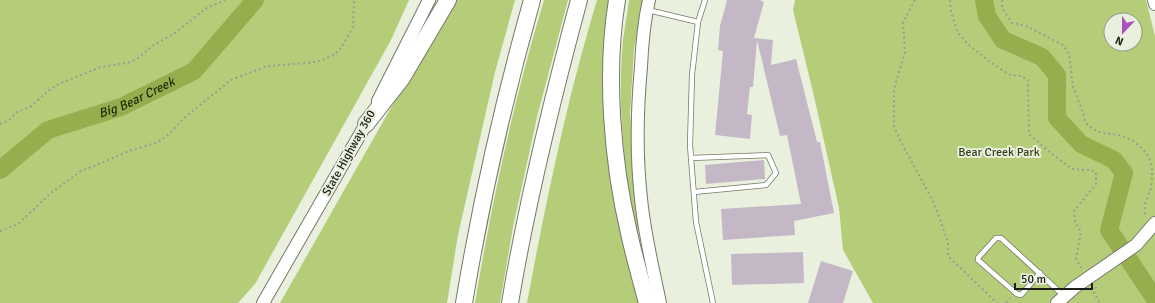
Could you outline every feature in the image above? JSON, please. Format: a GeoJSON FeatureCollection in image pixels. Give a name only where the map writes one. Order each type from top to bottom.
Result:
{"type":"FeatureCollection","features":[{"type":"Feature","properties":{"kind":"highway"},"geometry":{"type":"LineString","coordinates":[[366,124],[402,78],[448,0]]}},
{"type":"Feature","properties":{"kind":"highway"},"geometry":{"type":"LineString","coordinates":[[464,303],[486,186],[519,47],[532,0]]}},
{"type":"Feature","properties":{"kind":"highway"},"geometry":{"type":"LineString","coordinates":[[510,303],[526,214],[542,142],[579,0]]}},
{"type":"Feature","properties":{"kind":"highway"},"geometry":{"type":"LineString","coordinates":[[617,0],[612,72],[613,126],[619,179],[628,232],[647,303]]}},
{"type":"Feature","properties":{"kind":"main road","name":"State Highway 360"},"geometry":{"type":"LineString","coordinates":[[263,303],[366,124],[429,0]]}},
{"type":"Feature","properties":{"kind":"main road"},"geometry":{"type":"LineString","coordinates":[[1154,0],[1155,4]]}},
{"type":"Feature","properties":{"kind":"main road"},"geometry":{"type":"LineString","coordinates":[[648,5],[638,97],[638,143],[641,198],[646,235],[660,303]]}},
{"type":"Feature","properties":{"kind":"main road"},"geometry":{"type":"LineString","coordinates":[[1060,300],[1075,287],[1136,245],[1152,221]]}},
{"type":"Feature","properties":{"kind":"lane"},"geometry":{"type":"LineString","coordinates":[[705,0],[698,22],[692,75],[690,145],[696,222],[713,303]]}},
{"type":"Feature","properties":{"kind":"lane"},"geometry":{"type":"LineString","coordinates":[[648,5],[698,22]]}},
{"type":"Feature","properties":{"kind":"lane"},"geometry":{"type":"LineString","coordinates":[[691,158],[768,155],[776,173],[766,185],[694,192]]}},
{"type":"Feature","properties":{"kind":"lane"},"geometry":{"type":"LineString","coordinates":[[1040,273],[1021,295],[1017,294],[978,260],[978,258],[996,238],[1001,238],[1040,273],[1060,300]]}},
{"type":"Feature","properties":{"kind":"path"},"geometry":{"type":"LineString","coordinates":[[0,124],[9,120],[17,112],[30,107],[49,90],[61,83],[101,67],[127,63],[152,46],[176,33],[205,9],[225,0]]}},
{"type":"Feature","properties":{"kind":"path"},"geometry":{"type":"LineString","coordinates":[[0,231],[18,224],[52,192],[81,171],[129,150],[158,142],[170,134],[184,118],[231,80],[267,66],[323,60],[335,54],[341,48],[353,27],[354,0]]}},
{"type":"Feature","properties":{"kind":"path"},"geometry":{"type":"LineString","coordinates":[[915,0],[902,22],[905,52],[894,89],[894,126],[934,203],[948,242],[948,256],[997,303]]}},
{"type":"Feature","properties":{"kind":"path"},"geometry":{"type":"LineString","coordinates":[[950,0],[951,12],[958,32],[968,44],[990,62],[1010,75],[1021,76],[1028,80],[1029,134],[1072,169],[1096,172],[1096,184],[1074,211],[1075,222],[1081,232],[1076,259],[1092,276],[1097,284],[1094,294],[1100,303]]}},
{"type":"Feature","properties":{"kind":"path"},"geometry":{"type":"LineString","coordinates":[[1002,0],[1002,8],[1012,23],[1026,26],[1063,45],[1069,54],[1073,87],[1083,112],[1085,122],[1094,130],[1102,133],[1122,136],[1142,149],[1149,156],[1152,166],[1151,187],[1146,197],[1144,208],[1146,216],[1152,221]]}},
{"type":"Feature","properties":{"kind":"green space"},"geometry":{"type":"Polygon","coordinates":[[[0,0],[409,0],[391,40],[255,284],[238,303],[0,303],[0,0]]]}},
{"type":"Feature","properties":{"kind":"green space"},"geometry":{"type":"Polygon","coordinates":[[[455,0],[515,0],[495,72],[458,235],[447,303],[280,303],[430,39],[455,0]]]}},
{"type":"Feature","properties":{"kind":"green space"},"geometry":{"type":"Polygon","coordinates":[[[544,0],[568,0],[537,117],[513,227],[500,303],[475,303],[513,112],[544,0]]]}},
{"type":"Feature","properties":{"kind":"green space"},"geometry":{"type":"Polygon","coordinates":[[[597,0],[613,0],[607,70],[643,303],[527,303],[558,150],[576,75],[597,0]]]}},
{"type":"Feature","properties":{"kind":"green space"},"geometry":{"type":"Polygon","coordinates":[[[629,0],[643,0],[634,49],[630,114],[639,229],[636,230],[625,163],[621,96],[623,45],[629,0]]]}},
{"type":"Feature","properties":{"kind":"green space","name":"Bear Creek Park"},"geometry":{"type":"Polygon","coordinates":[[[795,0],[1146,0],[1155,36],[1155,303],[873,303],[843,250],[839,208],[793,10],[795,0]]]}},
{"type":"Feature","properties":{"kind":"building"},"geometry":{"type":"Polygon","coordinates":[[[727,0],[761,0],[764,2],[754,38],[773,40],[771,65],[796,59],[817,142],[820,142],[834,213],[794,221],[795,235],[723,240],[721,209],[801,204],[787,135],[780,136],[757,40],[753,87],[750,87],[747,114],[752,115],[750,139],[715,135],[723,51],[718,50],[720,26],[727,0]]]}},
{"type":"Feature","properties":{"kind":"building"},"geometry":{"type":"Polygon","coordinates":[[[764,160],[765,179],[706,184],[705,165],[764,160]]]}},
{"type":"Feature","properties":{"kind":"building"},"geometry":{"type":"Polygon","coordinates":[[[803,252],[804,283],[732,285],[731,254],[803,252]]]}},
{"type":"Feature","properties":{"kind":"building"},"geometry":{"type":"Polygon","coordinates":[[[821,261],[853,271],[843,303],[808,303],[821,261]]]}},
{"type":"Feature","properties":{"kind":"waterway","name":"Big Bear Creek"},"geometry":{"type":"LineString","coordinates":[[0,170],[48,130],[121,107],[194,71],[255,0]]}},
{"type":"Feature","properties":{"kind":"waterway"},"geometry":{"type":"LineString","coordinates":[[984,0],[987,16],[1003,40],[1042,57],[1057,75],[1057,118],[1081,144],[1114,160],[1124,173],[1109,230],[1155,299]]}}]}
